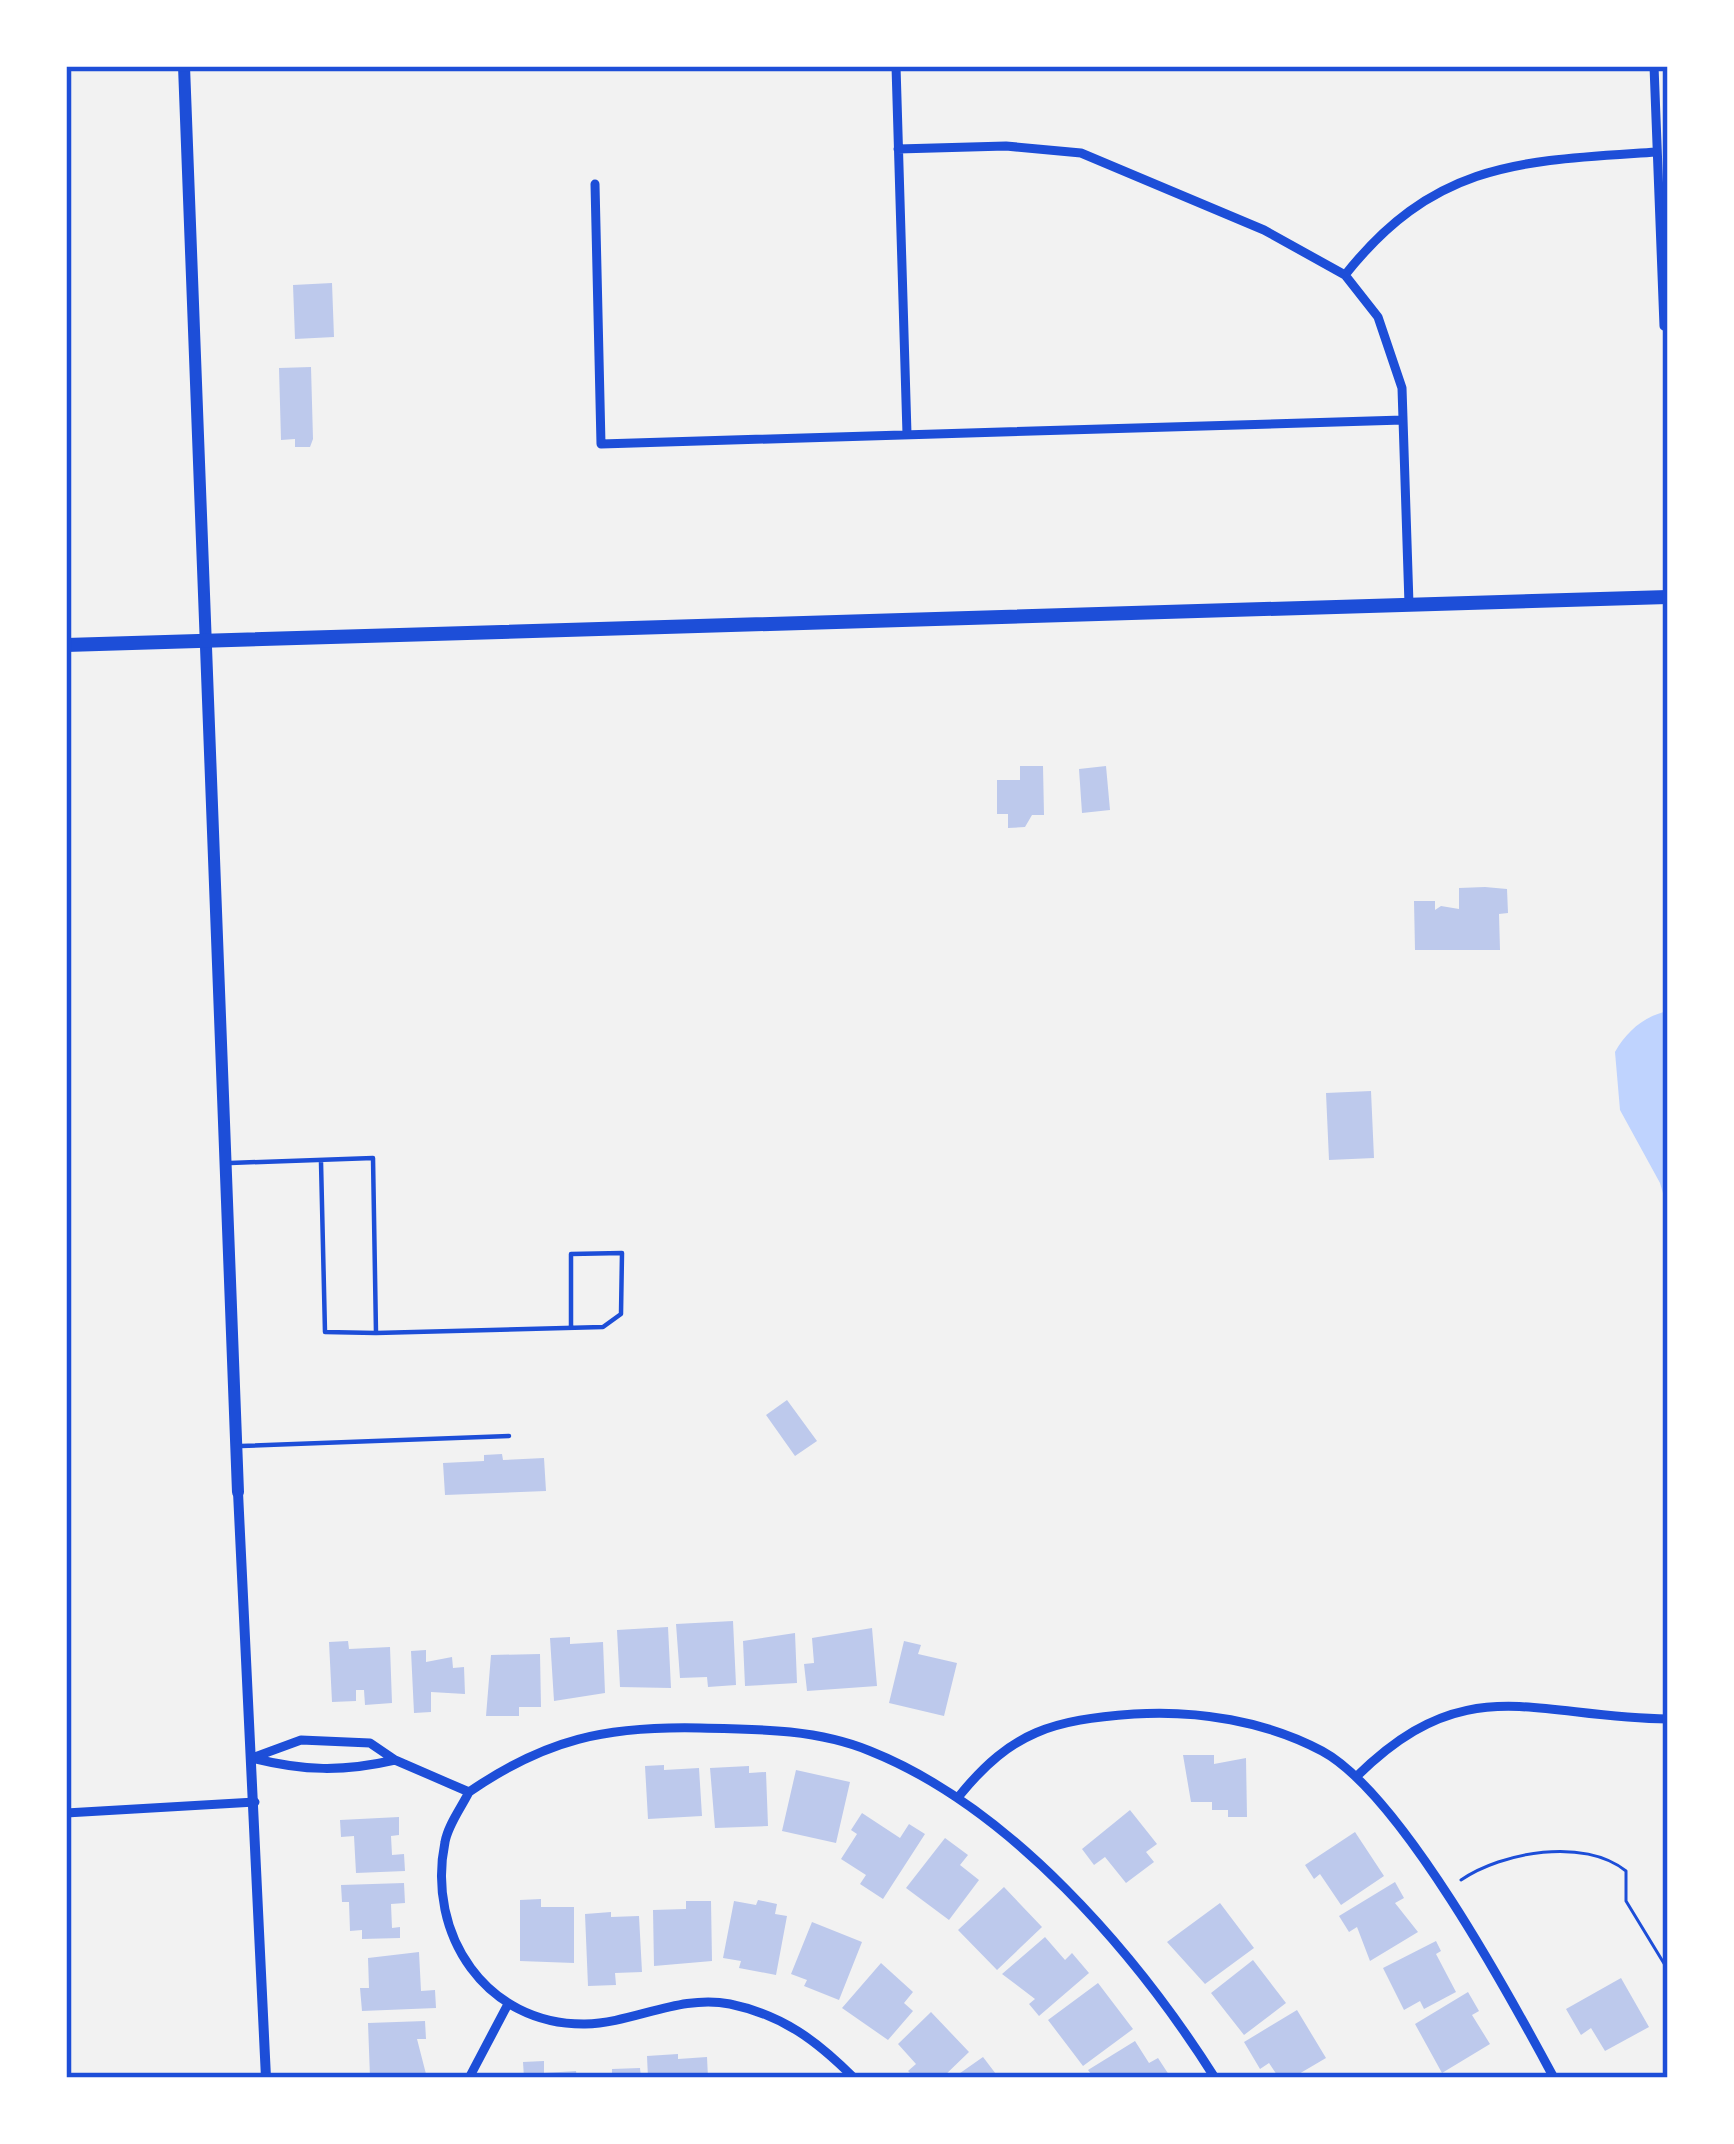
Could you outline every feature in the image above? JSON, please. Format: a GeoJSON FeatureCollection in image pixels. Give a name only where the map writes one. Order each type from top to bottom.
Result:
{"type":"FeatureCollection","features":[{"type":"Feature","properties":{"kind":"main road"},"geometry":{"type":"LineString","coordinates":[[184,66],[238,1492]]}},
{"type":"Feature","properties":{"kind":"main road"},"geometry":{"type":"LineString","coordinates":[[66,645],[1668,597]]}},
{"type":"Feature","properties":{"kind":"street"},"geometry":{"type":"LineString","coordinates":[[896,66],[907,434]]}},
{"type":"Feature","properties":{"kind":"street"},"geometry":{"type":"LineString","coordinates":[[1654,66],[1664,326]]}},
{"type":"Feature","properties":{"kind":"street"},"geometry":{"type":"LineString","coordinates":[[898,149],[1022,146],[1081,154],[1264,230],[1345,274],[1388,339],[1402,388],[1409,604]]}},
{"type":"Feature","properties":{"kind":"street"},"geometry":{"type":"LineString","coordinates":[[1345,274],[1410,212],[1482,172],[1559,156],[1656,152]]}},
{"type":"Feature","properties":{"kind":"street"},"geometry":{"type":"LineString","coordinates":[[595,184],[601,444],[1403,420]]}},
{"type":"Feature","properties":{"kind":"street"},"geometry":{"type":"LineString","coordinates":[[238,1492],[266,2078]]}},
{"type":"Feature","properties":{"kind":"street"},"geometry":{"type":"LineString","coordinates":[[1356,1777],[1418,1725],[1463,1707],[1517,1703],[1668,1719]]}},
{"type":"Feature","properties":{"kind":"street"},"geometry":{"type":"LineString","coordinates":[[960,1795],[991,1756],[1030,1732],[1088,1718],[1145,1714],[1264,1726],[1324,1752],[1356,1777],[1427,1868],[1507,1990],[1554,2078]]}},
{"type":"Feature","properties":{"kind":"street"},"geometry":{"type":"LineString","coordinates":[[854,2078],[819,2043],[778,2017],[727,2003],[692,2002],[589,2024],[555,2022],[508,2004],[469,1970],[451,1941],[441,1907],[445,1836],[469,1792],[538,1750],[590,1733],[661,1727],[807,1735],[866,1749],[960,1795],[1049,1876],[1146,1980],[1215,2078]]}},
{"type":"Feature","properties":{"kind":"street"},"geometry":{"type":"LineString","coordinates":[[252,1758],[301,1740],[370,1743],[395,1760],[469,1792]]}},
{"type":"Feature","properties":{"kind":"street"},"geometry":{"type":"LineString","coordinates":[[252,1758],[303,1772],[354,1769],[395,1760]]}},
{"type":"Feature","properties":{"kind":"street"},"geometry":{"type":"LineString","coordinates":[[66,1813],[256,1802]]}},
{"type":"Feature","properties":{"kind":"street"},"geometry":{"type":"LineString","coordinates":[[469,2078],[508,2004]]}},
{"type":"Feature","properties":{"kind":"lane"},"geometry":{"type":"LineString","coordinates":[[224,1163],[373,1158],[376,1333]]}},
{"type":"Feature","properties":{"kind":"lane"},"geometry":{"type":"LineString","coordinates":[[320,1160],[325,1333],[376,1333],[571,1328],[603,1327],[621,1314],[622,1253],[571,1254],[571,1328]]}},
{"type":"Feature","properties":{"kind":"lane"},"geometry":{"type":"LineString","coordinates":[[236,1447],[509,1436]]}},
{"type":"Feature","properties":{"kind":"path"},"geometry":{"type":"LineString","coordinates":[[1461,1880],[1507,1856],[1534,1857],[1560,1850],[1605,1857],[1626,1871],[1626,1901],[1668,1970]]}},
{"type":"Feature","properties":{"kind":"water"},"geometry":{"type":"Polygon","coordinates":[[[1668,1011],[1668,1210],[1660,1183],[1620,1110],[1615,1052],[1637,1026],[1668,1011]]]}},
{"type":"Feature","properties":{"kind":"building"},"geometry":{"type":"Polygon","coordinates":[[[332,283],[334,337],[295,339],[293,285],[332,283]]]}},
{"type":"Feature","properties":{"kind":"building"},"geometry":{"type":"Polygon","coordinates":[[[311,367],[313,439],[310,447],[295,447],[295,439],[281,440],[279,368],[311,367]]]}},
{"type":"Feature","properties":{"kind":"building"},"geometry":{"type":"Polygon","coordinates":[[[1020,766],[1043,766],[1044,815],[1032,815],[1025,827],[1008,828],[1008,814],[997,814],[997,780],[1020,780],[1020,766]]]}},
{"type":"Feature","properties":{"kind":"building"},"geometry":{"type":"Polygon","coordinates":[[[1106,766],[1110,810],[1082,813],[1079,769],[1106,766]]]}},
{"type":"Feature","properties":{"kind":"building"},"geometry":{"type":"Polygon","coordinates":[[[1459,888],[1507,889],[1508,913],[1499,914],[1500,950],[1415,950],[1414,901],[1435,901],[1435,910],[1441,906],[1459,909],[1459,888]]]}},
{"type":"Feature","properties":{"kind":"building"},"geometry":{"type":"Polygon","coordinates":[[[1371,1091],[1374,1158],[1329,1160],[1326,1093],[1371,1091]]]}},
{"type":"Feature","properties":{"kind":"building"},"geometry":{"type":"Polygon","coordinates":[[[787,1400],[817,1441],[795,1456],[766,1415],[787,1400]]]}},
{"type":"Feature","properties":{"kind":"building"},"geometry":{"type":"Polygon","coordinates":[[[502,1454],[503,1460],[544,1458],[546,1491],[445,1495],[443,1463],[484,1461],[484,1455],[502,1454]]]}},
{"type":"Feature","properties":{"kind":"building"},"geometry":{"type":"Polygon","coordinates":[[[733,1621],[736,1685],[708,1687],[707,1677],[680,1678],[676,1624],[733,1621]]]}},
{"type":"Feature","properties":{"kind":"building"},"geometry":{"type":"Polygon","coordinates":[[[668,1627],[671,1688],[620,1687],[617,1630],[668,1627]]]}},
{"type":"Feature","properties":{"kind":"building"},"geometry":{"type":"Polygon","coordinates":[[[872,1628],[877,1686],[807,1691],[804,1664],[814,1663],[812,1638],[872,1628]]]}},
{"type":"Feature","properties":{"kind":"building"},"geometry":{"type":"Polygon","coordinates":[[[795,1633],[797,1683],[745,1686],[743,1641],[795,1633]]]}},
{"type":"Feature","properties":{"kind":"building"},"geometry":{"type":"Polygon","coordinates":[[[570,1637],[570,1644],[603,1642],[605,1693],[554,1701],[550,1638],[570,1637]]]}},
{"type":"Feature","properties":{"kind":"building"},"geometry":{"type":"Polygon","coordinates":[[[348,1641],[349,1649],[390,1647],[392,1703],[365,1705],[364,1690],[356,1690],[356,1701],[332,1702],[329,1642],[348,1641]]]}},
{"type":"Feature","properties":{"kind":"building"},"geometry":{"type":"Polygon","coordinates":[[[904,1641],[921,1645],[918,1654],[957,1663],[944,1716],[889,1703],[904,1641]]]}},
{"type":"Feature","properties":{"kind":"building"},"geometry":{"type":"Polygon","coordinates":[[[426,1650],[426,1662],[452,1657],[453,1668],[464,1667],[465,1694],[431,1692],[431,1712],[414,1713],[411,1651],[426,1650]]]}},
{"type":"Feature","properties":{"kind":"building"},"geometry":{"type":"Polygon","coordinates":[[[540,1654],[541,1707],[519,1707],[519,1716],[486,1716],[491,1655],[540,1654]]]}},
{"type":"Feature","properties":{"kind":"building"},"geometry":{"type":"Polygon","coordinates":[[[1183,1755],[1214,1755],[1214,1764],[1246,1758],[1247,1817],[1228,1817],[1228,1810],[1212,1810],[1212,1802],[1191,1802],[1183,1755]]]}},
{"type":"Feature","properties":{"kind":"building"},"geometry":{"type":"Polygon","coordinates":[[[664,1765],[664,1770],[699,1768],[702,1816],[648,1819],[645,1766],[664,1765]]]}},
{"type":"Feature","properties":{"kind":"building"},"geometry":{"type":"Polygon","coordinates":[[[749,1766],[749,1773],[766,1772],[768,1826],[715,1828],[710,1768],[749,1766]]]}},
{"type":"Feature","properties":{"kind":"building"},"geometry":{"type":"Polygon","coordinates":[[[796,1770],[850,1782],[836,1843],[782,1831],[796,1770]]]}},
{"type":"Feature","properties":{"kind":"building"},"geometry":{"type":"Polygon","coordinates":[[[1130,1810],[1157,1844],[1146,1852],[1154,1862],[1126,1883],[1105,1857],[1094,1865],[1082,1849],[1130,1810]]]}},
{"type":"Feature","properties":{"kind":"building"},"geometry":{"type":"Polygon","coordinates":[[[862,1813],[900,1838],[909,1824],[925,1834],[883,1899],[860,1884],[866,1875],[841,1859],[857,1834],[851,1830],[862,1813]]]}},
{"type":"Feature","properties":{"kind":"building"},"geometry":{"type":"Polygon","coordinates":[[[399,1817],[399,1835],[391,1836],[392,1855],[404,1854],[405,1871],[356,1873],[354,1836],[341,1837],[340,1820],[399,1817]]]}},
{"type":"Feature","properties":{"kind":"building"},"geometry":{"type":"Polygon","coordinates":[[[1355,1832],[1384,1876],[1341,1905],[1320,1874],[1314,1879],[1305,1865],[1355,1832]]]}},
{"type":"Feature","properties":{"kind":"building"},"geometry":{"type":"Polygon","coordinates":[[[945,1838],[968,1855],[960,1865],[979,1880],[949,1920],[906,1888],[945,1838]]]}},
{"type":"Feature","properties":{"kind":"building"},"geometry":{"type":"Polygon","coordinates":[[[1395,1882],[1404,1898],[1395,1903],[1418,1932],[1370,1961],[1357,1927],[1349,1932],[1339,1916],[1395,1882]]]}},
{"type":"Feature","properties":{"kind":"building"},"geometry":{"type":"Polygon","coordinates":[[[404,1883],[405,1903],[391,1904],[392,1928],[400,1927],[400,1938],[362,1939],[362,1930],[350,1931],[349,1902],[342,1902],[341,1885],[404,1883]]]}},
{"type":"Feature","properties":{"kind":"building"},"geometry":{"type":"Polygon","coordinates":[[[1004,1887],[1042,1927],[997,1970],[958,1930],[1004,1887]]]}},
{"type":"Feature","properties":{"kind":"building"},"geometry":{"type":"Polygon","coordinates":[[[541,1899],[541,1907],[574,1907],[574,1963],[520,1961],[520,1900],[541,1899]]]}},
{"type":"Feature","properties":{"kind":"building"},"geometry":{"type":"Polygon","coordinates":[[[758,1900],[777,1904],[775,1914],[787,1916],[776,1975],[739,1968],[741,1961],[723,1958],[734,1901],[756,1905],[758,1900]]]}},
{"type":"Feature","properties":{"kind":"building"},"geometry":{"type":"Polygon","coordinates":[[[686,1901],[711,1901],[712,1961],[654,1966],[653,1910],[686,1909],[686,1901]]]}},
{"type":"Feature","properties":{"kind":"building"},"geometry":{"type":"Polygon","coordinates":[[[1220,1903],[1254,1948],[1205,1984],[1167,1942],[1220,1903]]]}},
{"type":"Feature","properties":{"kind":"building"},"geometry":{"type":"Polygon","coordinates":[[[611,1912],[611,1917],[639,1916],[642,1972],[615,1973],[616,1985],[588,1986],[585,1914],[611,1912]]]}},
{"type":"Feature","properties":{"kind":"building"},"geometry":{"type":"Polygon","coordinates":[[[812,1922],[862,1942],[839,2000],[804,1986],[807,1980],[791,1974],[812,1922]]]}},
{"type":"Feature","properties":{"kind":"building"},"geometry":{"type":"Polygon","coordinates":[[[1045,1937],[1065,1960],[1072,1953],[1089,1973],[1039,2016],[1029,2004],[1035,1999],[1002,1974],[1045,1937]]]}},
{"type":"Feature","properties":{"kind":"building"},"geometry":{"type":"Polygon","coordinates":[[[1436,1941],[1441,1951],[1436,1954],[1456,1992],[1424,2009],[1420,2001],[1404,2010],[1383,1968],[1436,1941]]]}},
{"type":"Feature","properties":{"kind":"building"},"geometry":{"type":"Polygon","coordinates":[[[419,1952],[421,1991],[435,1990],[436,2008],[362,2011],[360,1988],[369,1988],[368,1958],[419,1952]]]}},
{"type":"Feature","properties":{"kind":"building"},"geometry":{"type":"Polygon","coordinates":[[[1253,1960],[1286,2003],[1244,2035],[1211,1993],[1253,1960]]]}},
{"type":"Feature","properties":{"kind":"building"},"geometry":{"type":"Polygon","coordinates":[[[881,1963],[913,1992],[904,2003],[913,2011],[888,2040],[842,2008],[881,1963]]]}},
{"type":"Feature","properties":{"kind":"building"},"geometry":{"type":"Polygon","coordinates":[[[1621,1978],[1649,2027],[1605,2051],[1591,2028],[1581,2035],[1566,2009],[1621,1978]]]}},
{"type":"Feature","properties":{"kind":"building"},"geometry":{"type":"Polygon","coordinates":[[[1098,1983],[1133,2029],[1083,2066],[1048,2020],[1098,1983]]]}},
{"type":"Feature","properties":{"kind":"building"},"geometry":{"type":"Polygon","coordinates":[[[1468,1992],[1479,2011],[1472,2015],[1490,2044],[1442,2073],[1415,2024],[1468,1992]]]}},
{"type":"Feature","properties":{"kind":"building"},"geometry":{"type":"Polygon","coordinates":[[[1297,2010],[1326,2058],[1292,2078],[1279,2078],[1269,2063],[1260,2069],[1244,2042],[1297,2010]]]}},
{"type":"Feature","properties":{"kind":"building"},"geometry":{"type":"Polygon","coordinates":[[[931,2012],[969,2052],[942,2078],[915,2078],[908,2071],[916,2064],[898,2044],[931,2012]]]}},
{"type":"Feature","properties":{"kind":"building"},"geometry":{"type":"Polygon","coordinates":[[[425,2021],[426,2039],[417,2039],[426,2074],[370,2077],[368,2023],[425,2021]]]}},
{"type":"Feature","properties":{"kind":"building"},"geometry":{"type":"Polygon","coordinates":[[[1135,2041],[1149,2063],[1158,2058],[1171,2078],[1094,2078],[1088,2070],[1135,2041]]]}},
{"type":"Feature","properties":{"kind":"building"},"geometry":{"type":"Polygon","coordinates":[[[678,2054],[678,2059],[707,2057],[708,2078],[648,2078],[647,2056],[678,2054]]]}},
{"type":"Feature","properties":{"kind":"building"},"geometry":{"type":"Polygon","coordinates":[[[983,2057],[999,2078],[953,2078],[983,2057]]]}},
{"type":"Feature","properties":{"kind":"building"},"geometry":{"type":"Polygon","coordinates":[[[544,2061],[544,2073],[576,2071],[577,2078],[524,2078],[523,2062],[544,2061]]]}},
{"type":"Feature","properties":{"kind":"building"},"geometry":{"type":"Polygon","coordinates":[[[640,2068],[641,2078],[612,2078],[612,2069],[640,2068]]]}}]}
